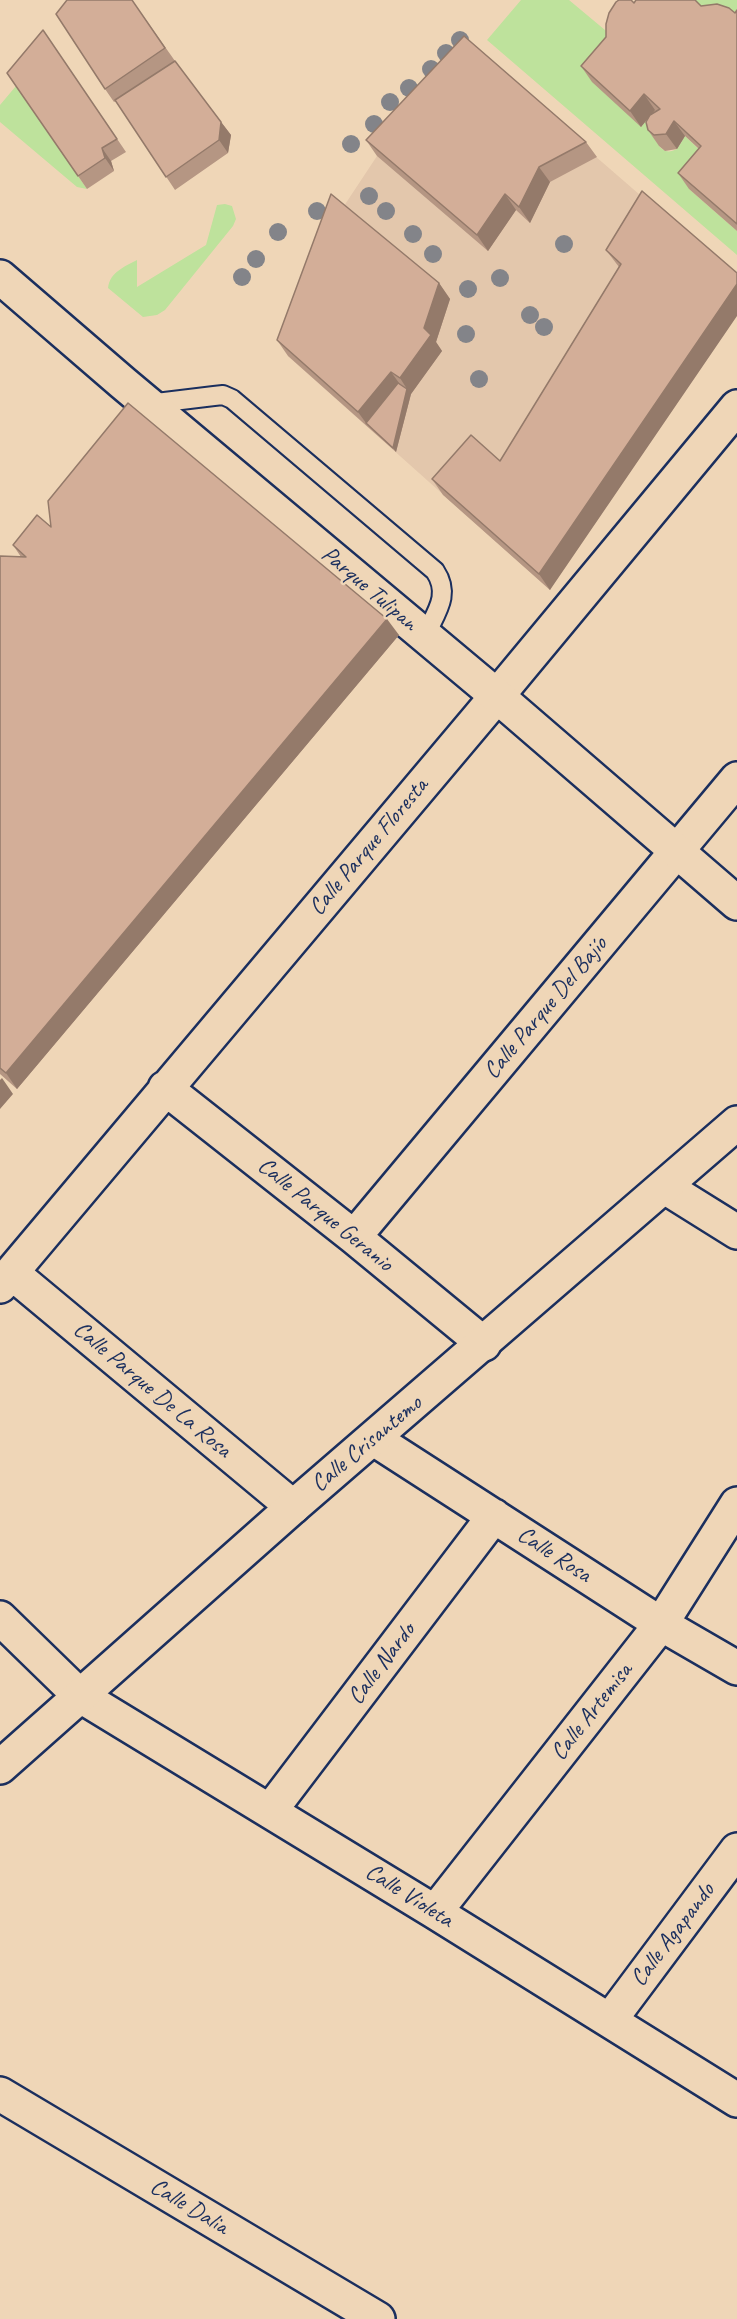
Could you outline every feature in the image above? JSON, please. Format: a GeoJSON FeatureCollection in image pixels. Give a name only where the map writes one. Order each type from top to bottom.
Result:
{"type":"FeatureCollection","features":[{"type":"Feature","properties":{"kind":"street","name":"Parque Tulipan"},"geometry":{"type":"LineString","coordinates":[[0,277],[497,696],[737,903]]}},
{"type":"Feature","properties":{"kind":"street","name":"Calle Parque Floresta"},"geometry":{"type":"LineString","coordinates":[[6,1280],[737,407]]}},
{"type":"Feature","properties":{"kind":"street","name":"Calle Parque Del Bajío"},"geometry":{"type":"LineString","coordinates":[[354,1237],[737,779]]}},
{"type":"Feature","properties":{"kind":"street","name":"Calle Parque Geranio"},"geometry":{"type":"LineString","coordinates":[[165,1088],[354,1237],[484,1344]]}},
{"type":"Feature","properties":{"kind":"street","name":"Calle Crisantemo"},"geometry":{"type":"LineString","coordinates":[[0,1767],[293,1507],[737,1123]]}},
{"type":"Feature","properties":{"kind":"street"},"geometry":{"type":"LineString","coordinates":[[665,1187],[737,1232]]}},
{"type":"Feature","properties":{"kind":"street","name":"Calle Parque De La Rosa"},"geometry":{"type":"LineString","coordinates":[[6,1280],[293,1507]]}},
{"type":"Feature","properties":{"kind":"street","name":"Calle Rosa"},"geometry":{"type":"LineString","coordinates":[[374,1439],[662,1624],[737,1668]]}},
{"type":"Feature","properties":{"kind":"street","name":"Calle Artemisa"},"geometry":{"type":"LineString","coordinates":[[435,1912],[662,1624],[737,1504]]}},
{"type":"Feature","properties":{"kind":"street","name":"Calle Nardo"},"geometry":{"type":"LineString","coordinates":[[270,1811],[494,1516]]}},
{"type":"Feature","properties":{"kind":"street","name":"Calle Violeta"},"geometry":{"type":"LineString","coordinates":[[0,1618],[79,1695],[435,1912],[737,2100]]}},
{"type":"Feature","properties":{"kind":"street","name":"Calle Agapando"},"geometry":{"type":"LineString","coordinates":[[610,2020],[737,1850]]}},
{"type":"Feature","properties":{"kind":"street","name":"Calle Dalia"},"geometry":{"type":"LineString","coordinates":[[0,2094],[378,2319]]}},
{"type":"Feature","properties":{"kind":"lane"},"geometry":{"type":"LineString","coordinates":[[148,404],[214,396],[232,399],[435,571],[442,581],[444,594],[425,636]]}},
{"type":"Feature","properties":{"kind":"shaded area"},"geometry":{"type":"Polygon","coordinates":[[[475,52],[737,279],[550,590],[288,356],[342,209],[377,156],[475,52]]]}},
{"type":"Feature","properties":{"kind":"green space"},"geometry":{"type":"Polygon","coordinates":[[[521,0],[569,0],[617,40],[641,127],[655,110],[671,124],[659,146],[661,148],[665,151],[677,149],[685,136],[712,162],[689,189],[737,231],[737,255],[487,40],[521,0]]]}},
{"type":"Feature","properties":{"kind":"green space"},"geometry":{"type":"Polygon","coordinates":[[[689,0],[737,0],[737,23],[689,0]]]}},
{"type":"Feature","properties":{"kind":"green space"},"geometry":{"type":"Polygon","coordinates":[[[16,86],[87,189],[77,187],[0,122],[0,105],[16,86]]]}},
{"type":"Feature","properties":{"kind":"green space"},"geometry":{"type":"Polygon","coordinates":[[[217,205],[232,206],[236,219],[233,226],[165,310],[157,315],[143,317],[108,288],[115,274],[137,260],[137,287],[206,245],[217,205]]]}},
{"type":"Feature","properties":{"kind":"building"},"geometry":{"type":"Polygon","coordinates":[[[67,0],[132,0],[165,48],[105,89],[56,14],[67,0]]]}},
{"type":"Feature","properties":{"kind":"building"},"geometry":{"type":"Polygon","coordinates":[[[619,0],[631,0],[634,3],[636,0],[695,0],[701,6],[717,4],[735,13],[737,10],[737,224],[678,173],[701,146],[674,121],[666,134],[654,135],[648,130],[646,122],[650,115],[660,109],[644,94],[630,111],[581,66],[606,37],[609,13],[619,0]]]}},
{"type":"Feature","properties":{"kind":"building"},"geometry":{"type":"Polygon","coordinates":[[[43,30],[117,139],[102,148],[105,158],[78,176],[7,73],[43,30]]]}},
{"type":"Feature","properties":{"kind":"building"},"geometry":{"type":"Polygon","coordinates":[[[464,36],[586,142],[539,167],[519,207],[505,194],[477,235],[366,140],[464,36]]]}},
{"type":"Feature","properties":{"kind":"building"},"geometry":{"type":"Polygon","coordinates":[[[175,61],[221,122],[219,140],[166,177],[115,100],[175,61]]]}},
{"type":"Feature","properties":{"kind":"building"},"geometry":{"type":"Polygon","coordinates":[[[642,191],[737,273],[737,284],[539,574],[432,479],[471,435],[500,461],[621,264],[606,250],[642,191]]]}},
{"type":"Feature","properties":{"kind":"building"},"geometry":{"type":"Polygon","coordinates":[[[331,194],[439,283],[424,328],[431,335],[400,378],[391,372],[358,412],[277,340],[331,194]]]}},
{"type":"Feature","properties":{"kind":"building"},"geometry":{"type":"Polygon","coordinates":[[[398,383],[407,389],[393,448],[366,423],[398,383]]]}},
{"type":"Feature","properties":{"kind":"building"},"geometry":{"type":"Polygon","coordinates":[[[128,403],[387,619],[6,1073],[0,1068],[0,556],[26,557],[13,545],[37,515],[51,527],[48,501],[128,403]]]}}]}
